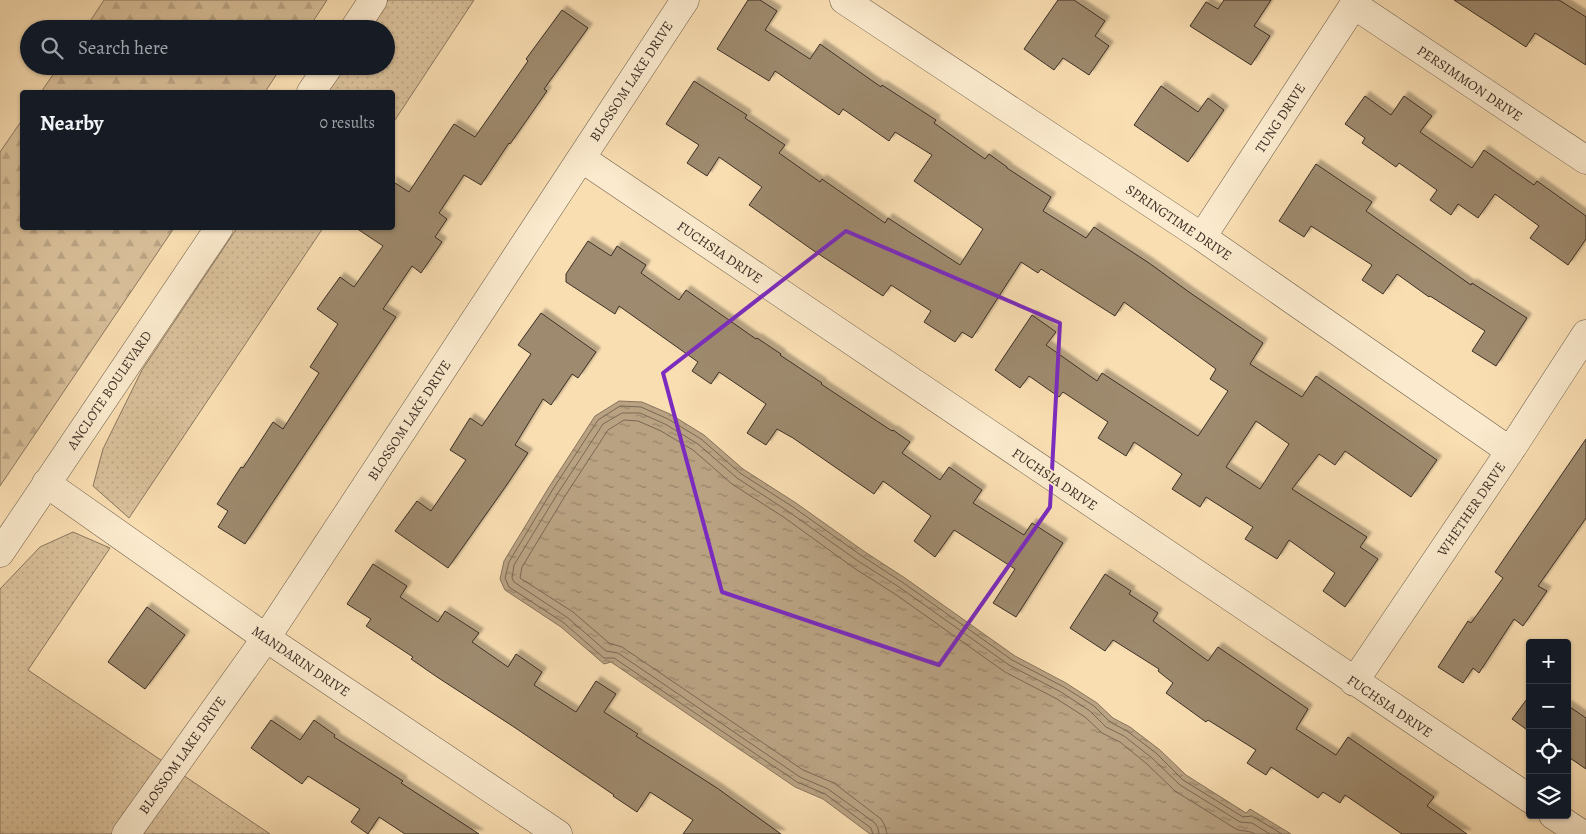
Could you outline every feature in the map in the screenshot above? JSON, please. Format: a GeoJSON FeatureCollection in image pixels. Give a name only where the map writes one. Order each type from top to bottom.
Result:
{"type":"FeatureCollection","features":[{"type":"Feature","properties":{"kind":"street"},"geometry":{"type":"LineString","coordinates":[[360,20],[373,0]]}},
{"type":"Feature","properties":{"kind":"street","name":"BLOSSOM LAKE DRIVE"},"geometry":{"type":"LineString","coordinates":[[126,834],[266,638],[684,0]]}},
{"type":"Feature","properties":{"kind":"street","name":"SPRINGTIME DRIVE"},"geometry":{"type":"LineString","coordinates":[[844,0],[1202,237],[1510,451]]}},
{"type":"Feature","properties":{"kind":"street","name":"TUNG DRIVE"},"geometry":{"type":"LineString","coordinates":[[1202,237],[1356,3]]}},
{"type":"Feature","properties":{"kind":"street","name":"PERSIMMON DRIVE"},"geometry":{"type":"LineString","coordinates":[[1356,3],[1586,160]]}},
{"type":"Feature","properties":{"kind":"street"},"geometry":{"type":"LineString","coordinates":[[312,90],[322,75]]}},
{"type":"Feature","properties":{"kind":"street","name":"FUCHSIA DRIVE"},"geometry":{"type":"LineString","coordinates":[[581,158],[1354,682],[1526,796]]}},
{"type":"Feature","properties":{"kind":"street","name":"ANCLOTE BOULEVARD"},"geometry":{"type":"LineString","coordinates":[[0,553],[218,230]]}},
{"type":"Feature","properties":{"kind":"street","name":"WHETHER DRIVE"},"geometry":{"type":"LineString","coordinates":[[1354,682],[1510,451],[1586,334]]}},
{"type":"Feature","properties":{"kind":"street","name":"MANDARIN DRIVE"},"geometry":{"type":"LineString","coordinates":[[46,483],[266,638],[558,834]]}},
{"type":"Feature","properties":{"kind":"street"},"geometry":{"type":"LineString","coordinates":[[1560,819],[1582,834]]}},
{"type":"Feature","properties":{"kind":"highlighted area"},"geometry":{"type":"Polygon","coordinates":[[[846,231],[1060,323],[1050,507],[939,665],[722,592],[663,373],[846,231]]]}},
{"type":"Feature","properties":{"kind":"green space"},"geometry":{"type":"Polygon","coordinates":[[[104,0],[327,0],[314,20],[91,20],[104,0]]]}},
{"type":"Feature","properties":{"kind":"green space"},"geometry":{"type":"Polygon","coordinates":[[[388,0],[474,0],[395,120],[395,90],[329,90],[339,75],[395,75],[395,20],[375,20],[388,0]]]}},
{"type":"Feature","properties":{"kind":"green space"},"geometry":{"type":"Polygon","coordinates":[[[53,75],[276,75],[266,90],[42,90],[53,75]]]}},
{"type":"Feature","properties":{"kind":"green space"},"geometry":{"type":"Polygon","coordinates":[[[20,123],[20,230],[173,230],[0,486],[0,152],[20,123]]]}},
{"type":"Feature","properties":{"kind":"green space"},"geometry":{"type":"Polygon","coordinates":[[[236,230],[322,230],[129,518],[93,486],[103,449],[142,370],[236,230]]]}},
{"type":"Feature","properties":{"kind":"green space"},"geometry":{"type":"Polygon","coordinates":[[[73,532],[110,548],[28,670],[270,834],[0,834],[0,589],[40,547],[73,532]]]}},
{"type":"Feature","properties":{"kind":"water"},"geometry":{"type":"Polygon","coordinates":[[[619,401],[642,402],[670,414],[704,435],[743,469],[796,503],[1015,656],[1066,683],[1097,703],[1113,718],[1130,727],[1160,750],[1186,775],[1246,813],[1250,809],[1291,834],[870,834],[823,799],[795,787],[611,662],[604,664],[561,627],[505,590],[500,579],[504,561],[595,416],[619,401]]]}},
{"type":"Feature","properties":{"kind":"building"},"geometry":{"type":"Polygon","coordinates":[[[748,0],[760,0],[777,11],[765,30],[810,59],[820,44],[881,87],[882,85],[936,120],[934,123],[985,159],[989,154],[1051,197],[1043,211],[1086,238],[1094,227],[1263,343],[1250,364],[1302,397],[1316,376],[1437,460],[1411,497],[1345,451],[1335,465],[1319,454],[1292,489],[1367,537],[1360,547],[1378,559],[1345,607],[1323,591],[1335,573],[1289,540],[1277,559],[1245,539],[1253,527],[1206,497],[1200,507],[1172,489],[1182,474],[1134,442],[1126,456],[1098,438],[1108,422],[1063,392],[1059,397],[1029,376],[1020,388],[995,370],[1032,315],[1056,332],[1046,345],[1097,381],[1102,373],[1198,436],[1228,391],[1210,379],[1216,369],[1124,302],[1115,316],[1041,269],[1038,273],[1021,262],[972,338],[962,332],[955,342],[924,322],[931,311],[891,285],[883,296],[814,251],[749,205],[762,187],[719,157],[707,176],[687,163],[699,145],[666,124],[694,81],[747,115],[745,118],[785,145],[779,153],[820,182],[822,179],[885,223],[888,218],[960,265],[983,229],[914,181],[932,155],[895,132],[889,141],[843,109],[839,115],[775,71],[769,81],[717,49],[748,0]],[[1256,421],[1226,467],[1260,489],[1289,444],[1256,421]]]}},
{"type":"Feature","properties":{"kind":"building"},"geometry":{"type":"Polygon","coordinates":[[[1058,0],[1074,0],[1105,21],[1095,36],[1109,46],[1089,75],[1063,58],[1054,70],[1024,49],[1058,0]]]}},
{"type":"Feature","properties":{"kind":"building"},"geometry":{"type":"Polygon","coordinates":[[[1224,0],[1271,0],[1254,26],[1270,36],[1251,65],[1190,26],[1206,2],[1218,9],[1224,0]]]}},
{"type":"Feature","properties":{"kind":"building"},"geometry":{"type":"Polygon","coordinates":[[[1454,0],[1559,0],[1586,17],[1586,65],[1535,33],[1526,47],[1454,0]]]}},
{"type":"Feature","properties":{"kind":"building"},"geometry":{"type":"Polygon","coordinates":[[[562,10],[588,28],[544,89],[547,91],[481,185],[464,175],[439,213],[447,219],[435,237],[442,242],[421,273],[412,266],[383,309],[396,317],[245,544],[218,527],[228,511],[217,504],[273,422],[283,429],[319,373],[310,367],[338,324],[317,309],[340,277],[354,287],[383,246],[359,230],[395,230],[395,183],[409,192],[454,124],[475,137],[528,61],[526,59],[562,10]]]}},
{"type":"Feature","properties":{"kind":"building"},"geometry":{"type":"Polygon","coordinates":[[[1161,86],[1198,112],[1208,98],[1224,110],[1188,162],[1134,125],[1161,86]]]}},
{"type":"Feature","properties":{"kind":"building"},"geometry":{"type":"Polygon","coordinates":[[[1365,96],[1391,115],[1404,96],[1432,116],[1420,132],[1472,168],[1484,150],[1534,185],[1537,181],[1586,216],[1586,239],[1568,265],[1530,238],[1539,226],[1495,194],[1478,218],[1458,204],[1451,215],[1430,200],[1437,190],[1399,163],[1396,167],[1362,143],[1365,138],[1345,124],[1365,96]]]}},
{"type":"Feature","properties":{"kind":"building"},"geometry":{"type":"Polygon","coordinates":[[[1316,164],[1372,202],[1366,211],[1471,285],[1472,283],[1527,318],[1496,366],[1472,351],[1485,331],[1429,297],[1397,274],[1383,294],[1362,280],[1372,265],[1311,226],[1304,237],[1279,221],[1316,164]]]}},
{"type":"Feature","properties":{"kind":"building"},"geometry":{"type":"Polygon","coordinates":[[[588,241],[611,256],[617,246],[646,265],[641,273],[679,300],[686,290],[756,339],[781,354],[821,384],[893,430],[910,442],[902,453],[940,480],[949,467],[982,490],[973,503],[1024,535],[1032,523],[1063,543],[1016,617],[993,603],[1015,569],[954,530],[935,557],[914,541],[931,516],[883,481],[874,494],[777,429],[766,445],[747,433],[766,404],[719,372],[711,384],[692,371],[698,362],[619,306],[615,314],[566,282],[566,274],[588,241]]]}},
{"type":"Feature","properties":{"kind":"building"},"geometry":{"type":"Polygon","coordinates":[[[541,313],[596,352],[578,378],[572,374],[551,405],[543,399],[515,445],[528,453],[448,568],[395,531],[417,501],[431,511],[466,460],[450,450],[470,418],[482,426],[531,354],[518,345],[541,313]]]}},
{"type":"Feature","properties":{"kind":"building"},"geometry":{"type":"Polygon","coordinates":[[[1586,439],[1586,518],[1538,586],[1547,591],[1523,626],[1514,619],[1479,673],[1473,668],[1463,683],[1438,667],[1468,621],[1471,623],[1503,578],[1495,572],[1586,439]]]}},
{"type":"Feature","properties":{"kind":"building"},"geometry":{"type":"Polygon","coordinates":[[[373,564],[407,586],[400,597],[438,622],[445,611],[479,633],[472,642],[508,667],[516,654],[542,672],[534,685],[576,712],[596,681],[616,694],[604,712],[638,734],[636,736],[717,788],[781,834],[683,834],[693,820],[650,792],[637,812],[514,727],[437,677],[411,659],[413,657],[366,626],[371,619],[347,604],[373,564]]]}},
{"type":"Feature","properties":{"kind":"building"},"geometry":{"type":"Polygon","coordinates":[[[1105,574],[1131,591],[1129,594],[1158,613],[1153,621],[1208,661],[1218,647],[1308,709],[1296,729],[1336,755],[1348,737],[1434,797],[1427,806],[1467,834],[1402,834],[1345,795],[1340,803],[1323,792],[1318,798],[1271,767],[1266,775],[1247,763],[1256,750],[1208,720],[1206,722],[1166,693],[1173,683],[1158,671],[1159,669],[1113,640],[1105,651],[1070,628],[1105,574]]]}},
{"type":"Feature","properties":{"kind":"building"},"geometry":{"type":"Polygon","coordinates":[[[147,607],[185,635],[145,689],[108,662],[147,607]]]}},
{"type":"Feature","properties":{"kind":"building"},"geometry":{"type":"Polygon","coordinates":[[[1526,700],[1526,729],[1512,719],[1526,700]]]}},
{"type":"Feature","properties":{"kind":"building"},"geometry":{"type":"Polygon","coordinates":[[[1571,708],[1586,718],[1586,769],[1571,759],[1571,708]]]}},
{"type":"Feature","properties":{"kind":"building"},"geometry":{"type":"Polygon","coordinates":[[[271,720],[300,740],[314,720],[335,735],[334,737],[403,781],[401,783],[479,834],[405,834],[379,817],[368,834],[351,822],[360,809],[308,776],[302,784],[251,748],[271,720]]]}}]}
